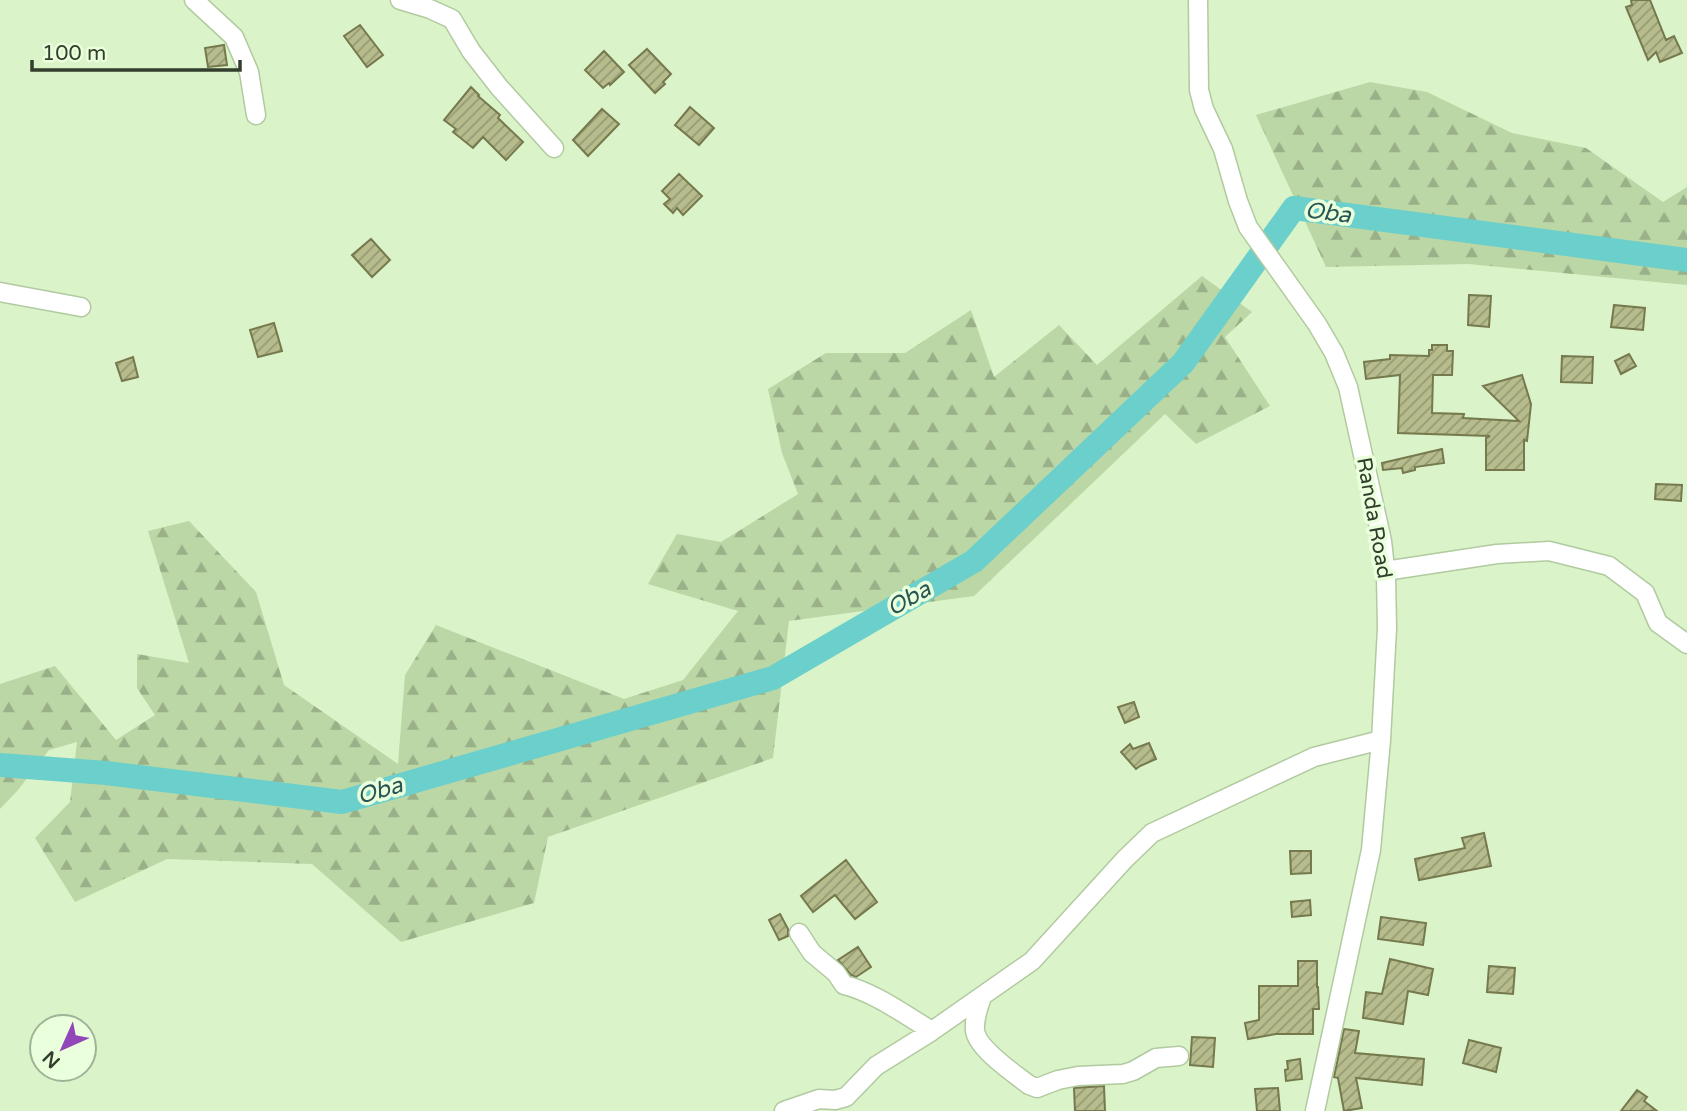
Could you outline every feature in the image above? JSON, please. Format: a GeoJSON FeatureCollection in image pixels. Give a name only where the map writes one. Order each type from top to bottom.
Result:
{"type":"FeatureCollection","features":[{"type":"Feature","properties":{"kind":"street"},"geometry":{"type":"LineString","coordinates":[[194,0],[234,37],[249,72],[256,115]]}},
{"type":"Feature","properties":{"kind":"street"},"geometry":{"type":"LineString","coordinates":[[400,0],[452,19],[471,51],[499,87],[554,148]]}},
{"type":"Feature","properties":{"kind":"street","name":"Randa Road"},"geometry":{"type":"LineString","coordinates":[[1198,0],[1199,90],[1204,109],[1223,149],[1248,227],[1317,324],[1334,353],[1348,387],[1382,541],[1387,628],[1371,850],[1315,1111]]}},
{"type":"Feature","properties":{"kind":"street"},"geometry":{"type":"LineString","coordinates":[[0,292],[80,307]]}},
{"type":"Feature","properties":{"kind":"street"},"geometry":{"type":"LineString","coordinates":[[1385,571],[1497,554],[1549,551],[1609,566],[1645,593],[1658,623],[1687,645]]}},
{"type":"Feature","properties":{"kind":"street"},"geometry":{"type":"LineString","coordinates":[[784,1111],[819,1099],[852,1104],[876,1066],[932,1031],[1032,961],[1125,859],[1152,834],[1314,757],[1381,740]]}},
{"type":"Feature","properties":{"kind":"street"},"geometry":{"type":"LineString","coordinates":[[799,933],[812,953],[836,973],[844,985],[856,988],[932,1031]]}},
{"type":"Feature","properties":{"kind":"street"},"geometry":{"type":"LineString","coordinates":[[982,997],[975,1016],[974,1033],[981,1045],[1029,1085],[1037,1088],[1078,1076],[1133,1071],[1156,1058],[1179,1056]]}},
{"type":"Feature","properties":{"kind":"green space"},"geometry":{"type":"Polygon","coordinates":[[[1370,82],[1427,92],[1512,133],[1586,148],[1663,202],[1687,187],[1687,285],[1468,264],[1326,267],[1256,115],[1370,82]]]}},
{"type":"Feature","properties":{"kind":"green space"},"geometry":{"type":"Polygon","coordinates":[[[1202,276],[1252,312],[1225,337],[1270,406],[1196,444],[1165,414],[974,596],[789,621],[773,758],[548,837],[534,903],[401,942],[312,864],[167,859],[75,902],[35,838],[70,802],[77,742],[49,750],[0,809],[0,684],[55,666],[116,740],[155,715],[137,688],[137,654],[189,663],[148,531],[189,521],[256,592],[284,685],[398,764],[405,675],[436,625],[624,699],[683,680],[738,611],[648,584],[677,534],[721,542],[798,494],[782,453],[768,389],[826,353],[905,353],[971,310],[994,377],[1059,325],[1097,365],[1202,276]]]}},
{"type":"Feature","properties":{"kind":"building"},"geometry":{"type":"Polygon","coordinates":[[[1631,0],[1650,0],[1666,40],[1674,36],[1682,53],[1660,62],[1656,52],[1648,60],[1626,7],[1632,5],[1631,0]]]}},
{"type":"Feature","properties":{"kind":"building"},"geometry":{"type":"Polygon","coordinates":[[[360,25],[383,55],[367,67],[344,36],[360,25]]]}},
{"type":"Feature","properties":{"kind":"building"},"geometry":{"type":"Polygon","coordinates":[[[224,45],[227,65],[208,67],[205,48],[224,45]]]}},
{"type":"Feature","properties":{"kind":"building"},"geometry":{"type":"Polygon","coordinates":[[[647,49],[671,74],[655,93],[629,65],[647,49]]]}},
{"type":"Feature","properties":{"kind":"building"},"geometry":{"type":"Polygon","coordinates":[[[604,51],[624,72],[603,88],[585,70],[604,51]]]}},
{"type":"Feature","properties":{"kind":"building"},"geometry":{"type":"Polygon","coordinates":[[[471,87],[523,142],[506,160],[483,137],[473,148],[453,132],[456,129],[444,120],[471,87]]]}},
{"type":"Feature","properties":{"kind":"building"},"geometry":{"type":"Polygon","coordinates":[[[690,107],[714,128],[699,145],[675,125],[690,107]]]}},
{"type":"Feature","properties":{"kind":"building"},"geometry":{"type":"Polygon","coordinates":[[[602,109],[619,124],[588,156],[573,140],[602,109]]]}},
{"type":"Feature","properties":{"kind":"building"},"geometry":{"type":"Polygon","coordinates":[[[679,174],[702,196],[683,215],[677,208],[673,213],[664,204],[670,199],[662,191],[679,174]]]}},
{"type":"Feature","properties":{"kind":"building"},"geometry":{"type":"Polygon","coordinates":[[[371,239],[390,260],[372,277],[352,255],[371,239]]]}},
{"type":"Feature","properties":{"kind":"building"},"geometry":{"type":"Polygon","coordinates":[[[1469,295],[1491,296],[1489,327],[1468,325],[1469,295]]]}},
{"type":"Feature","properties":{"kind":"building"},"geometry":{"type":"Polygon","coordinates":[[[1614,305],[1645,308],[1643,330],[1611,327],[1614,305]]]}},
{"type":"Feature","properties":{"kind":"building"},"geometry":{"type":"Polygon","coordinates":[[[274,323],[282,351],[258,357],[250,330],[274,323]]]}},
{"type":"Feature","properties":{"kind":"building"},"geometry":{"type":"Polygon","coordinates":[[[1432,345],[1447,345],[1447,351],[1453,351],[1452,375],[1433,375],[1432,413],[1464,414],[1463,418],[1519,421],[1483,386],[1522,375],[1531,404],[1527,441],[1524,440],[1524,470],[1486,470],[1486,438],[1490,436],[1398,433],[1400,375],[1366,379],[1364,362],[1390,359],[1390,355],[1429,356],[1432,345]]]}},
{"type":"Feature","properties":{"kind":"building"},"geometry":{"type":"Polygon","coordinates":[[[1629,354],[1636,366],[1621,374],[1615,361],[1629,354]]]}},
{"type":"Feature","properties":{"kind":"building"},"geometry":{"type":"Polygon","coordinates":[[[1562,356],[1593,357],[1592,383],[1561,382],[1562,356]]]}},
{"type":"Feature","properties":{"kind":"building"},"geometry":{"type":"Polygon","coordinates":[[[133,357],[138,377],[122,381],[116,363],[133,357]]]}},
{"type":"Feature","properties":{"kind":"building"},"geometry":{"type":"Polygon","coordinates":[[[1442,449],[1444,463],[1415,467],[1415,470],[1403,473],[1402,468],[1383,470],[1382,463],[1442,449]]]}},
{"type":"Feature","properties":{"kind":"building"},"geometry":{"type":"Polygon","coordinates":[[[1656,484],[1682,485],[1681,501],[1655,499],[1656,484]]]}},
{"type":"Feature","properties":{"kind":"building"},"geometry":{"type":"Polygon","coordinates":[[[1134,702],[1139,717],[1125,723],[1118,707],[1134,702]]]}},
{"type":"Feature","properties":{"kind":"building"},"geometry":{"type":"Polygon","coordinates":[[[1149,743],[1156,759],[1136,769],[1121,752],[1130,744],[1133,749],[1149,743]]]}},
{"type":"Feature","properties":{"kind":"building"},"geometry":{"type":"Polygon","coordinates":[[[1484,833],[1491,866],[1419,880],[1415,859],[1465,848],[1462,838],[1484,833]]]}},
{"type":"Feature","properties":{"kind":"building"},"geometry":{"type":"Polygon","coordinates":[[[1290,851],[1311,851],[1311,873],[1291,874],[1290,851]]]}},
{"type":"Feature","properties":{"kind":"building"},"geometry":{"type":"Polygon","coordinates":[[[846,860],[877,902],[855,919],[835,895],[813,912],[801,896],[846,860]]]}},
{"type":"Feature","properties":{"kind":"building"},"geometry":{"type":"Polygon","coordinates":[[[1310,900],[1311,915],[1292,917],[1291,902],[1310,900]]]}},
{"type":"Feature","properties":{"kind":"building"},"geometry":{"type":"Polygon","coordinates":[[[780,914],[788,929],[788,936],[779,940],[769,920],[780,914]]]}},
{"type":"Feature","properties":{"kind":"building"},"geometry":{"type":"Polygon","coordinates":[[[1381,917],[1426,923],[1423,945],[1378,939],[1381,917]]]}},
{"type":"Feature","properties":{"kind":"building"},"geometry":{"type":"Polygon","coordinates":[[[858,947],[871,967],[856,977],[838,960],[858,947]]]}},
{"type":"Feature","properties":{"kind":"building"},"geometry":{"type":"Polygon","coordinates":[[[1390,959],[1433,969],[1428,995],[1408,991],[1403,1024],[1363,1018],[1366,992],[1382,994],[1390,959]]]}},
{"type":"Feature","properties":{"kind":"building"},"geometry":{"type":"Polygon","coordinates":[[[1298,961],[1317,961],[1319,1009],[1313,1009],[1313,1034],[1276,1034],[1248,1039],[1245,1023],[1259,1020],[1259,986],[1298,986],[1298,961]]]}},
{"type":"Feature","properties":{"kind":"building"},"geometry":{"type":"Polygon","coordinates":[[[1489,966],[1515,968],[1513,994],[1487,992],[1489,966]]]}},
{"type":"Feature","properties":{"kind":"building"},"geometry":{"type":"Polygon","coordinates":[[[1344,1029],[1359,1031],[1355,1053],[1424,1059],[1422,1085],[1356,1078],[1362,1108],[1344,1111],[1338,1078],[1334,1077],[1344,1029]]]}},
{"type":"Feature","properties":{"kind":"building"},"geometry":{"type":"Polygon","coordinates":[[[1192,1037],[1215,1038],[1213,1067],[1190,1065],[1192,1037]]]}},
{"type":"Feature","properties":{"kind":"building"},"geometry":{"type":"Polygon","coordinates":[[[1469,1040],[1501,1048],[1496,1072],[1463,1063],[1469,1040]]]}},
{"type":"Feature","properties":{"kind":"building"},"geometry":{"type":"Polygon","coordinates":[[[1300,1059],[1302,1079],[1286,1081],[1287,1061],[1300,1059]]]}},
{"type":"Feature","properties":{"kind":"building"},"geometry":{"type":"Polygon","coordinates":[[[1104,1086],[1105,1111],[1075,1111],[1074,1088],[1104,1086]]]}},
{"type":"Feature","properties":{"kind":"building"},"geometry":{"type":"Polygon","coordinates":[[[1278,1088],[1280,1111],[1257,1111],[1255,1089],[1278,1088]]]}},
{"type":"Feature","properties":{"kind":"building"},"geometry":{"type":"Polygon","coordinates":[[[1637,1090],[1647,1097],[1644,1101],[1657,1111],[1621,1111],[1637,1090]]]}},
{"type":"Feature","properties":{"kind":"waterway","name":"Oba"},"geometry":{"type":"LineString","coordinates":[[0,765],[106,773],[342,802],[773,678],[974,561],[1183,363],[1294,208],[1687,260]]}}]}
